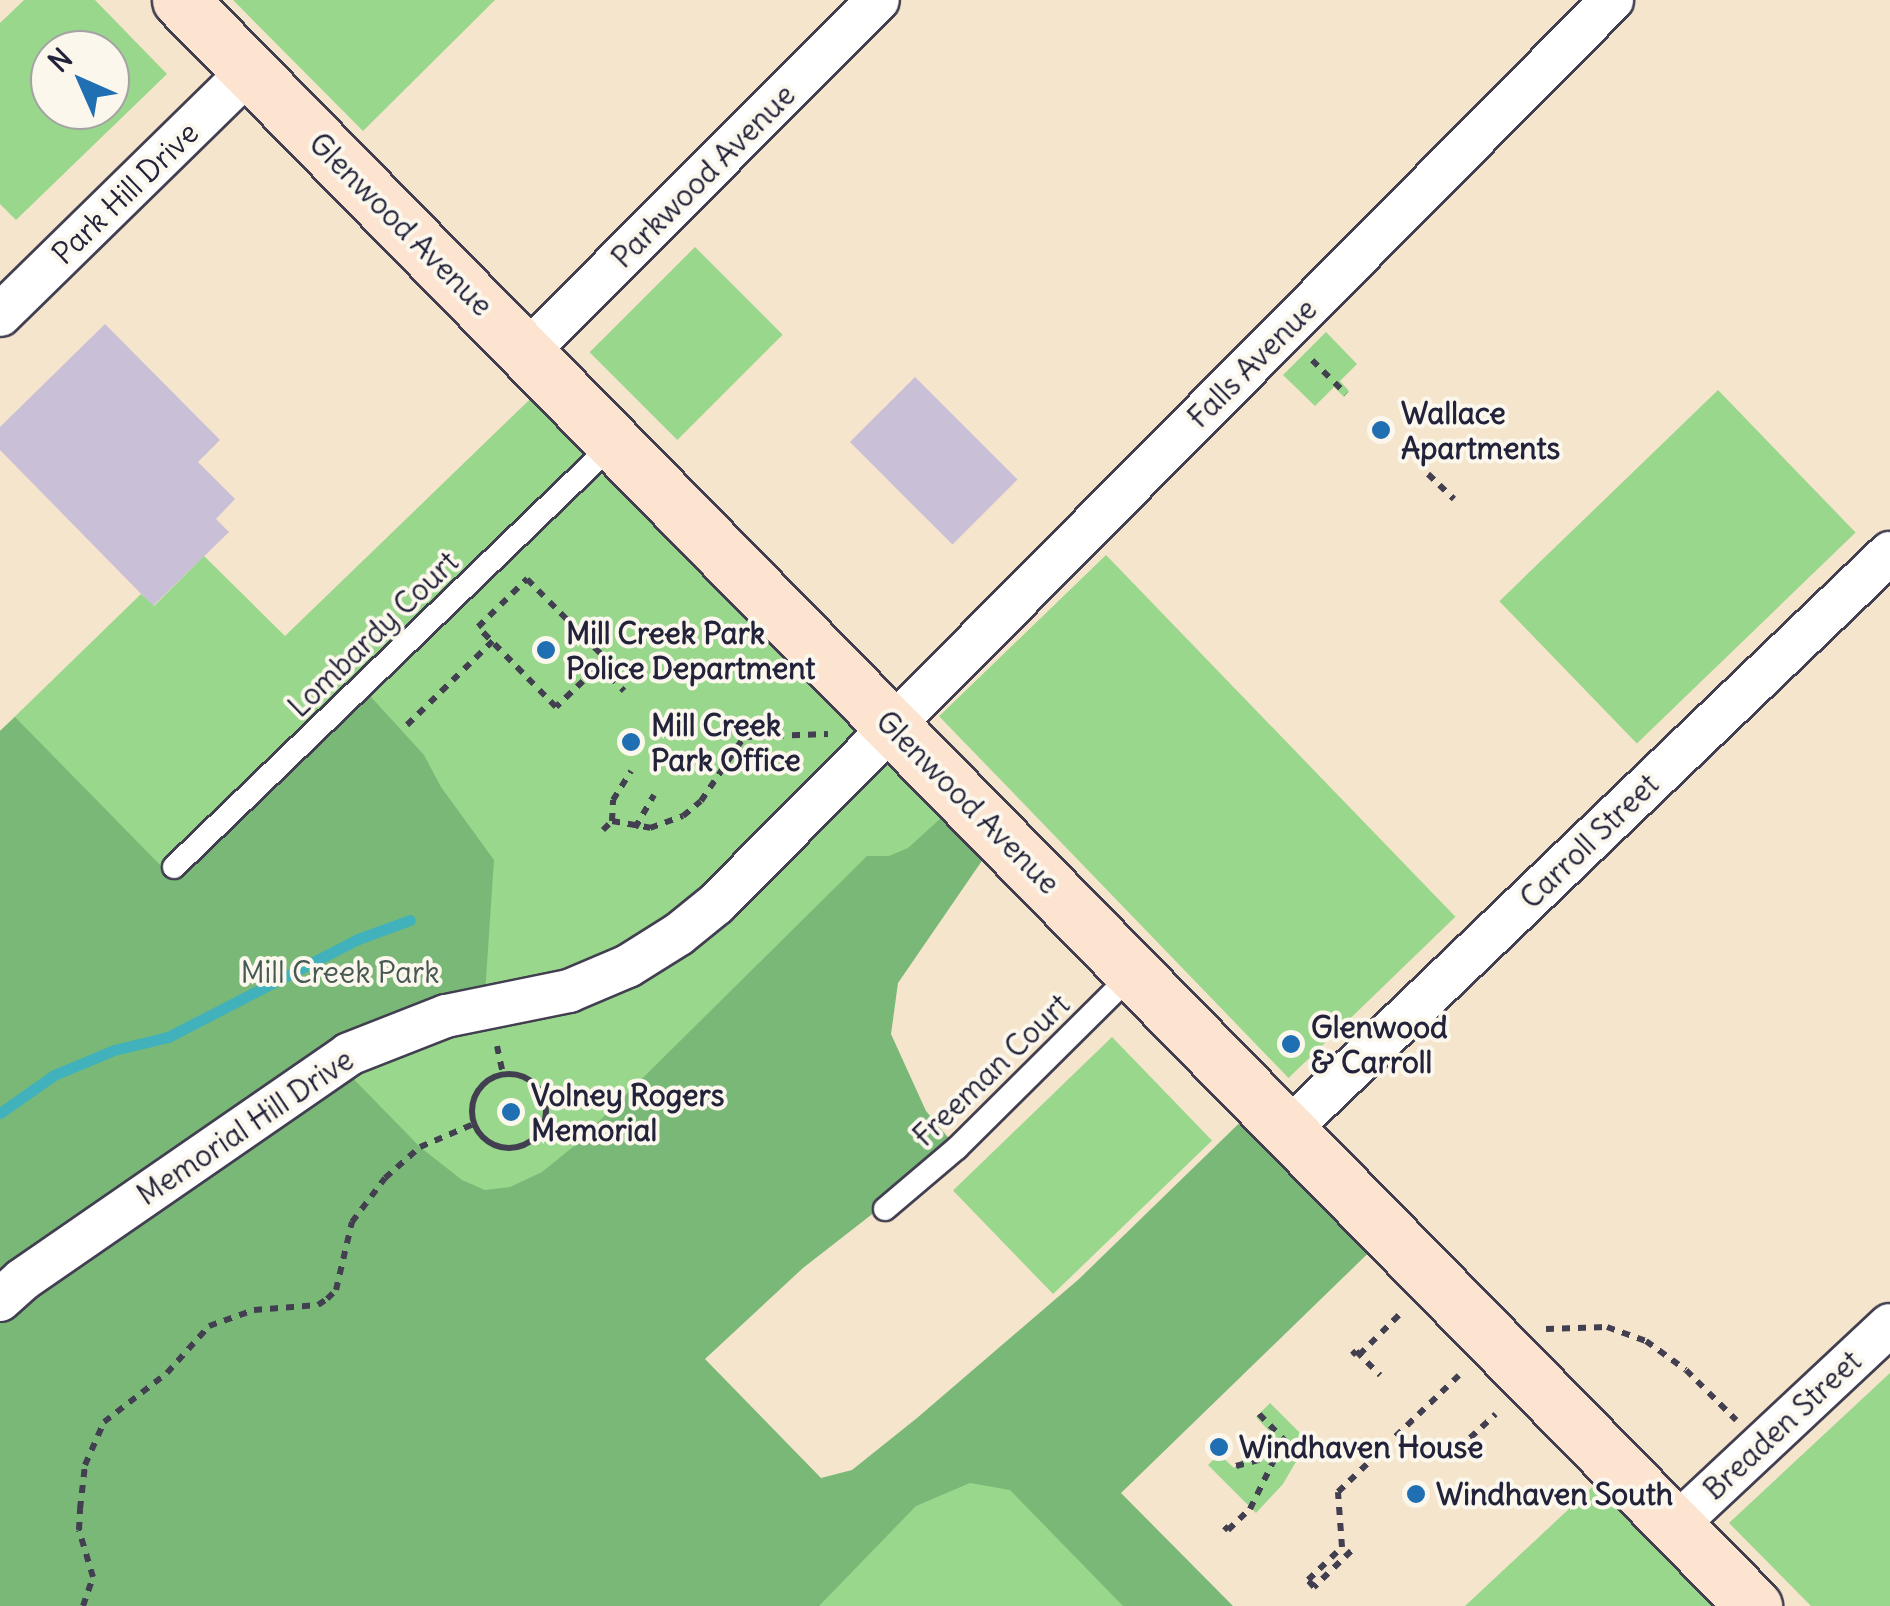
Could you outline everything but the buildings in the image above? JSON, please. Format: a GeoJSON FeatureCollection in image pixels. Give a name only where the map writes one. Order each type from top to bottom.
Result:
{"type":"FeatureCollection","features":[{"type":"Feature","properties":{"kind":"main road","name":"Glenwood Avenue"},"geometry":{"type":"LineString","coordinates":[[180,0],[1288,1130],[1478,1360],[1675,1526],[1754,1606]]}},
{"type":"Feature","properties":{"kind":"street","name":"Parkwood Avenue"},"geometry":{"type":"LineString","coordinates":[[527,352],[878,0]]}},
{"type":"Feature","properties":{"kind":"street","name":"Falls Avenue"},"geometry":{"type":"LineString","coordinates":[[892,726],[1612,0]]}},
{"type":"Feature","properties":{"kind":"street","name":"Park Hill Drive"},"geometry":{"type":"LineString","coordinates":[[0,315],[250,71]]}},
{"type":"Feature","properties":{"kind":"street","name":"Carroll Street"},"geometry":{"type":"LineString","coordinates":[[1288,1130],[1890,553]]}},
{"type":"Feature","properties":{"kind":"street","name":"Memorial Hill Drive"},"geometry":{"type":"LineString","coordinates":[[0,1300],[22,1280],[349,1054],[446,1016],[569,991],[628,966],[680,934],[716,904],[892,726]]}},
{"type":"Feature","properties":{"kind":"street","name":"Breaden Street"},"geometry":{"type":"LineString","coordinates":[[1675,1526],[1890,1325]]}},
{"type":"Feature","properties":{"kind":"lane","name":"Lombardy Court"},"geometry":{"type":"LineString","coordinates":[[174,867],[614,444]]}},
{"type":"Feature","properties":{"kind":"lane","name":"Freeman Court"},"geometry":{"type":"LineString","coordinates":[[885,1209],[958,1148],[1135,971]]}},
{"type":"Feature","properties":{"kind":"path"},"geometry":{"type":"LineString","coordinates":[[1305,353],[1346,394]]}},
{"type":"Feature","properties":{"kind":"path"},"geometry":{"type":"LineString","coordinates":[[1428,474],[1454,499]]}},
{"type":"Feature","properties":{"kind":"path"},"geometry":{"type":"LineString","coordinates":[[528,579],[606,659],[600,665],[556,707],[495,638],[478,627],[528,579]]}},
{"type":"Feature","properties":{"kind":"path"},"geometry":{"type":"LineString","coordinates":[[406,725],[495,638]]}},
{"type":"Feature","properties":{"kind":"path"},"geometry":{"type":"LineString","coordinates":[[600,665],[624,691]]}},
{"type":"Feature","properties":{"kind":"path"},"geometry":{"type":"LineString","coordinates":[[612,822],[635,828],[668,824],[694,810],[737,744],[751,734],[828,734]]}},
{"type":"Feature","properties":{"kind":"path"},"geometry":{"type":"LineString","coordinates":[[691,759],[727,759]]}},
{"type":"Feature","properties":{"kind":"path"},"geometry":{"type":"LineString","coordinates":[[603,830],[612,822],[613,800],[631,771]]}},
{"type":"Feature","properties":{"kind":"path"},"geometry":{"type":"LineString","coordinates":[[635,828],[654,795]]}},
{"type":"Feature","properties":{"kind":"path"},"geometry":{"type":"LineString","coordinates":[[498,1052],[503,1074]]}},
{"type":"Feature","properties":{"kind":"path"},"geometry":{"type":"LineString","coordinates":[[503,1074],[524,1077],[542,1094],[546,1118],[541,1130],[524,1145],[500,1147],[480,1134],[474,1124],[472,1112],[479,1090],[503,1074]]}},
{"type":"Feature","properties":{"kind":"path"},"geometry":{"type":"LineString","coordinates":[[83,1606],[92,1577],[79,1530],[85,1465],[104,1422],[167,1373],[209,1326],[254,1310],[318,1305],[327,1299],[336,1290],[352,1222],[385,1178],[420,1148],[474,1124]]}},
{"type":"Feature","properties":{"kind":"path"},"geometry":{"type":"LineString","coordinates":[[1380,1375],[1355,1355],[1400,1315]]}},
{"type":"Feature","properties":{"kind":"path"},"geometry":{"type":"LineString","coordinates":[[1351,1551],[1314,1587],[1308,1580],[1342,1547],[1338,1492],[1478,1360],[1525,1333],[1565,1326],[1607,1326],[1646,1341],[1686,1370],[1762,1445]]}},
{"type":"Feature","properties":{"kind":"path"},"geometry":{"type":"LineString","coordinates":[[1236,1466],[1300,1450],[1259,1414]]}},
{"type":"Feature","properties":{"kind":"path"},"geometry":{"type":"LineString","coordinates":[[1470,1438],[1496,1414]]}},
{"type":"Feature","properties":{"kind":"path"},"geometry":{"type":"LineString","coordinates":[[1224,1526],[1228,1530],[1250,1508],[1276,1456]]}},
{"type":"Feature","properties":{"kind":"shaded area"},"geometry":{"type":"Polygon","coordinates":[[[105,324],[220,440],[198,462],[235,499],[216,519],[229,532],[153,606],[0,450],[0,427],[105,324]]]}},
{"type":"Feature","properties":{"kind":"shaded area"},"geometry":{"type":"Polygon","coordinates":[[[915,377],[1018,480],[952,545],[850,442],[915,377]]]}},
{"type":"Feature","properties":{"kind":"green space"},"geometry":{"type":"Polygon","coordinates":[[[24,0],[95,0],[124,30],[30,30],[30,130],[109,130],[16,220],[0,204],[0,23],[24,0]]]}},
{"type":"Feature","properties":{"kind":"green space"},"geometry":{"type":"Polygon","coordinates":[[[233,0],[495,0],[363,131],[233,0]]]}},
{"type":"Feature","properties":{"kind":"green space"},"geometry":{"type":"Polygon","coordinates":[[[130,36],[167,74],[130,110],[130,36]]]}},
{"type":"Feature","properties":{"kind":"green space"},"geometry":{"type":"Polygon","coordinates":[[[695,247],[783,335],[677,440],[590,352],[695,247]]]}},
{"type":"Feature","properties":{"kind":"green space"},"geometry":{"type":"Polygon","coordinates":[[[1326,332],[1357,364],[1340,381],[1349,391],[1344,397],[1334,387],[1315,406],[1283,375],[1326,332]]]}},
{"type":"Feature","properties":{"kind":"green space","name":"Mill Creek Park"},"geometry":{"type":"Polygon","coordinates":[[[552,378],[979,815],[530,1261],[805,1546],[967,1385],[1190,1606],[0,1606],[0,731],[141,594],[154,606],[204,556],[285,636],[552,378]]]}},
{"type":"Feature","properties":{"kind":"green space"},"geometry":{"type":"Polygon","coordinates":[[[1718,390],[1856,532],[1637,744],[1499,601],[1718,390]]]}},
{"type":"Feature","properties":{"kind":"green space"},"geometry":{"type":"Polygon","coordinates":[[[1106,555],[1455,917],[1289,1078],[939,716],[1106,555]]]}},
{"type":"Feature","properties":{"kind":"green space","name":"Mill Creek Park"},"geometry":{"type":"Polygon","coordinates":[[[361,686],[424,755],[441,787],[494,860],[484,1009],[337,1062],[420,1147],[462,1180],[485,1190],[510,1187],[542,1172],[574,1146],[867,856],[889,856],[908,848],[963,798],[999,836],[898,983],[891,1034],[926,1111],[957,1148],[803,1268],[705,1359],[821,1478],[852,1470],[917,1418],[1079,1279],[1261,1102],[1389,1233],[1121,1493],[1233,1606],[1123,1606],[1010,1490],[970,1483],[916,1506],[819,1606],[0,1606],[0,731],[15,717],[168,873],[361,686]]]}},
{"type":"Feature","properties":{"kind":"green space"},"geometry":{"type":"Polygon","coordinates":[[[1112,1037],[1212,1141],[1053,1294],[953,1191],[1112,1037]]]}},
{"type":"Feature","properties":{"kind":"green space"},"geometry":{"type":"Polygon","coordinates":[[[1890,1373],[1890,1606],[1811,1606],[1729,1523],[1890,1373]]]}},
{"type":"Feature","properties":{"kind":"green space"},"geometry":{"type":"Polygon","coordinates":[[[1270,1403],[1308,1441],[1283,1484],[1256,1513],[1208,1465],[1219,1454],[1234,1468],[1270,1432],[1256,1417],[1270,1403]]]}},
{"type":"Feature","properties":{"kind":"green space"},"geometry":{"type":"Polygon","coordinates":[[[1616,1465],[1754,1606],[1465,1606],[1616,1465]]]}},
{"type":"Feature","properties":{"kind":"waterway"},"geometry":{"type":"LineString","coordinates":[[0,1113],[54,1075],[114,1050],[168,1037],[358,939],[410,920]]}},
{"type":"Feature","properties":{"kind":"place","name":"Wallace Apartments"},"geometry":{"type":"Point","coordinates":[1381,430]}},
{"type":"Feature","properties":{"kind":"place","name":"Mill Creek Park Police Department"},"geometry":{"type":"Point","coordinates":[546,650]}},
{"type":"Feature","properties":{"kind":"place","name":"Mill Creek Park Office"},"geometry":{"type":"Point","coordinates":[631,742]}},
{"type":"Feature","properties":{"kind":"place","name":"Glenwood & Carroll"},"geometry":{"type":"Point","coordinates":[1291,1044]}},
{"type":"Feature","properties":{"kind":"place","name":"Volney Rogers Memorial"},"geometry":{"type":"Point","coordinates":[511,1112]}},
{"type":"Feature","properties":{"kind":"place","name":"Windhaven House"},"geometry":{"type":"Point","coordinates":[1219,1447]}},
{"type":"Feature","properties":{"kind":"place","name":"Windhaven South"},"geometry":{"type":"Point","coordinates":[1416,1494]}}]}
